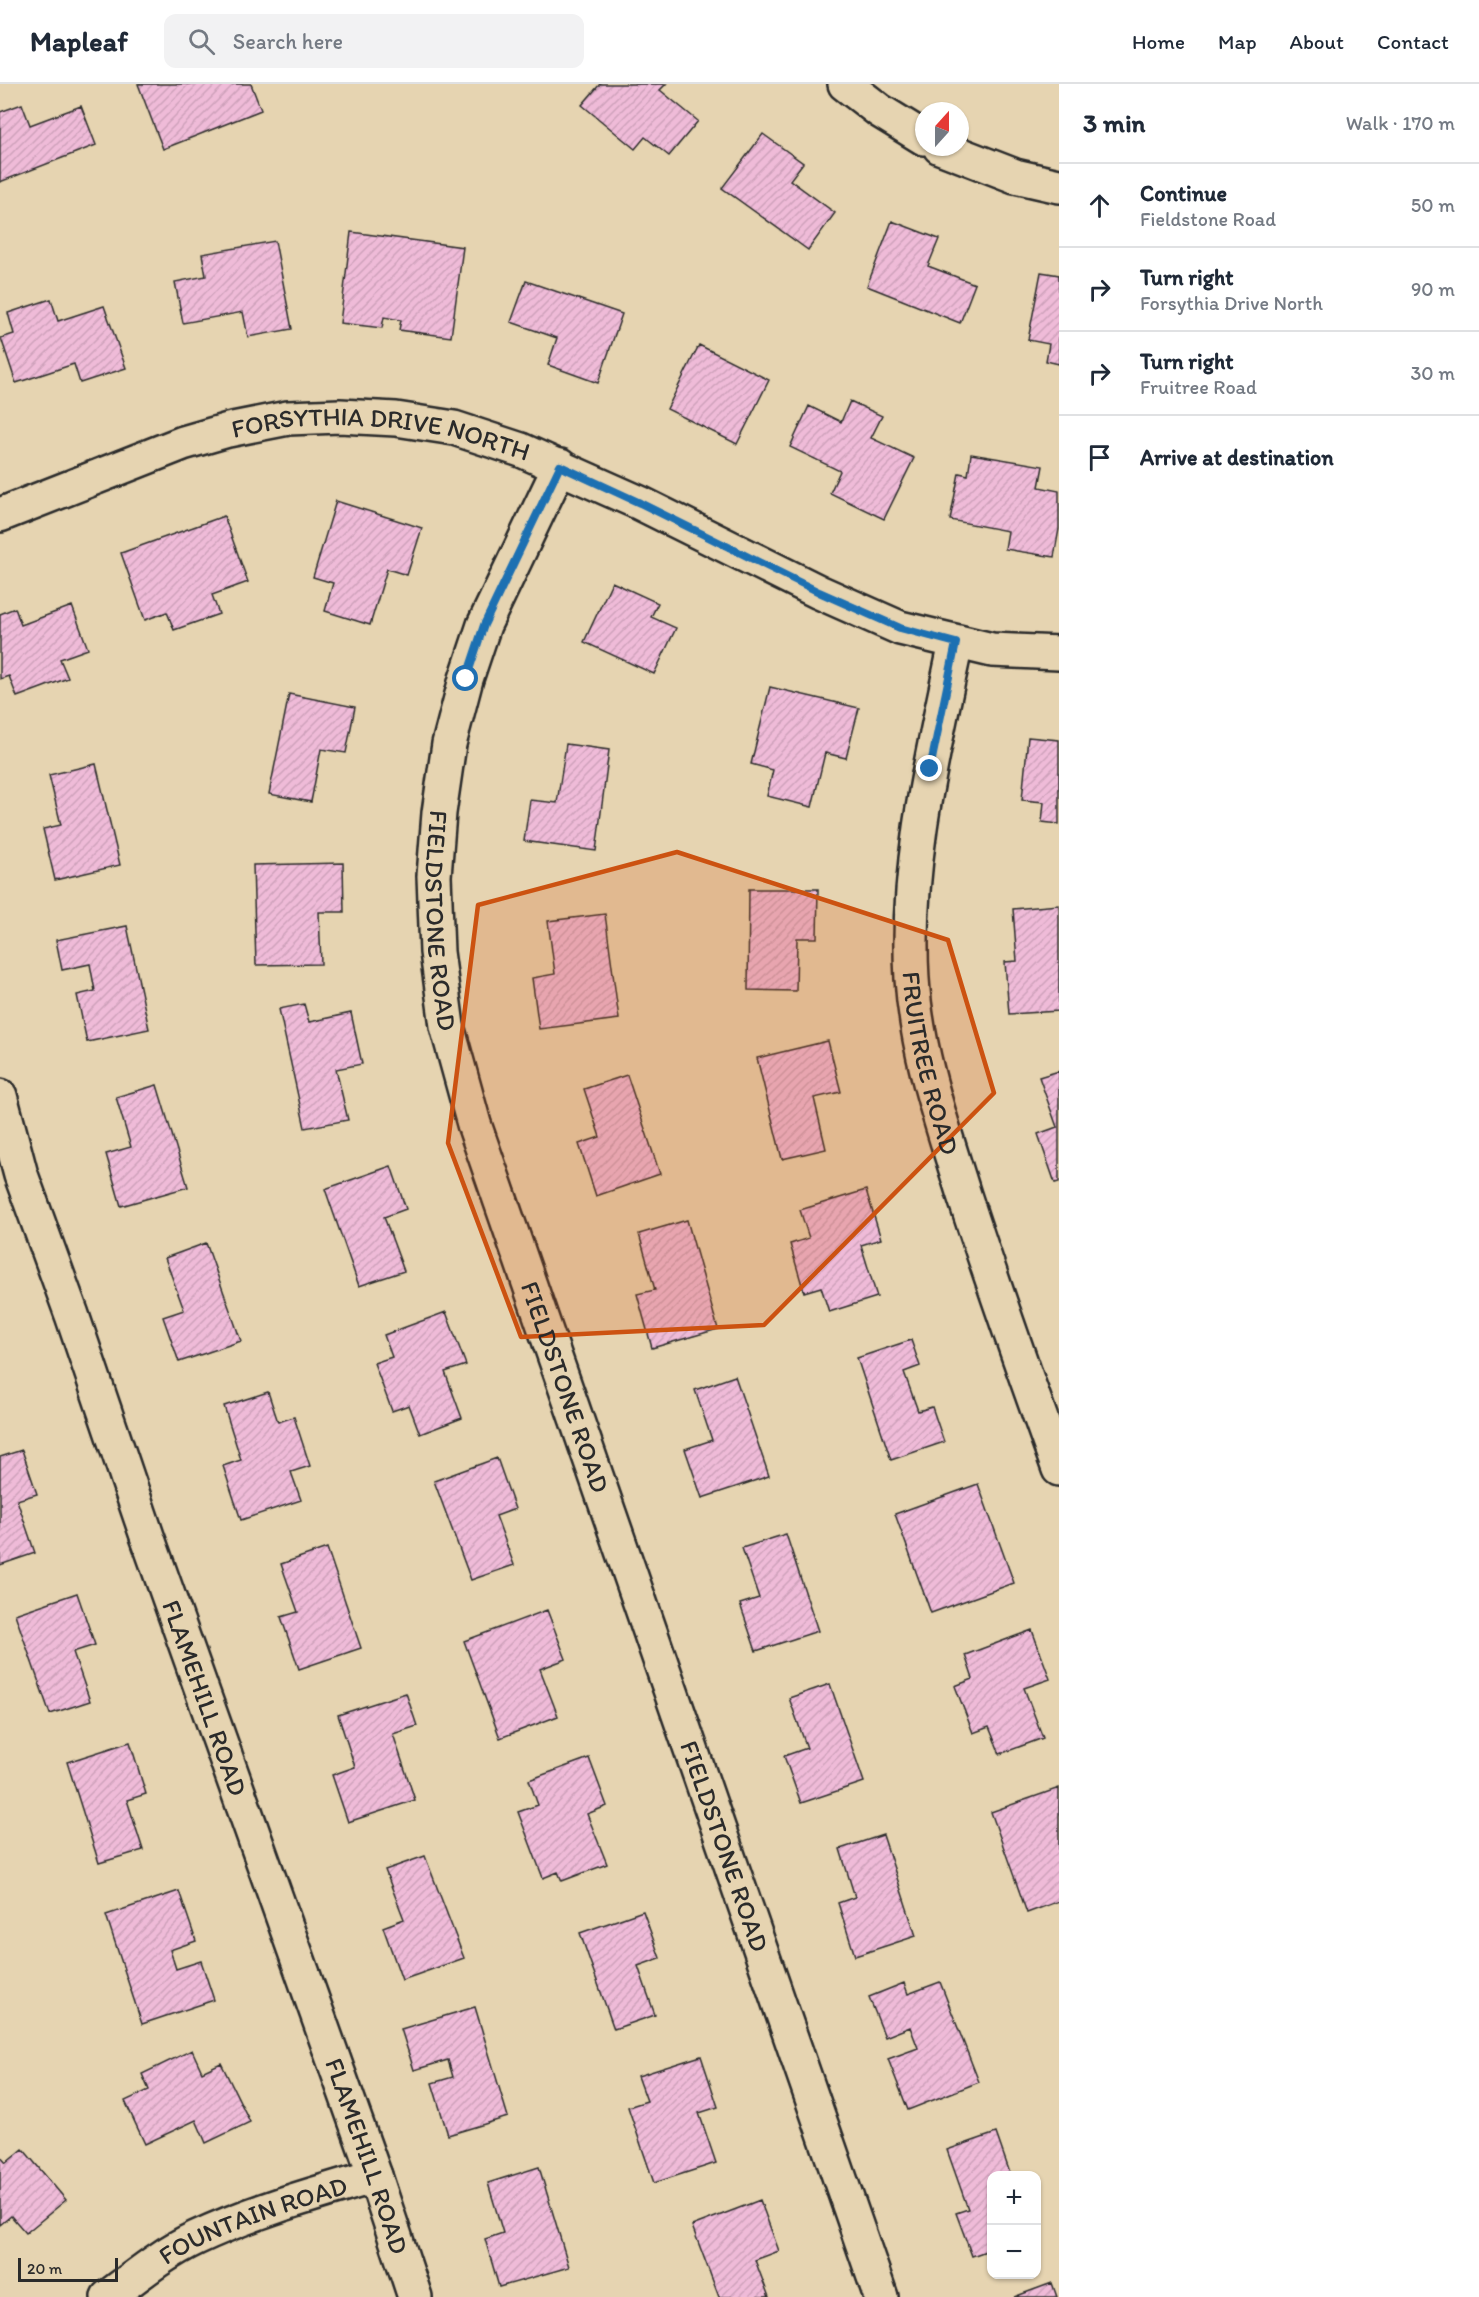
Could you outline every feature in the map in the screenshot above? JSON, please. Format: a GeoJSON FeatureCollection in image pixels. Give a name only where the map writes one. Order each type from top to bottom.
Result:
{"type":"FeatureCollection","features":[{"type":"Feature","properties":{"kind":"street"},"geometry":{"type":"LineString","coordinates":[[845,84],[880,111],[915,132]]}},
{"type":"Feature","properties":{"kind":"street"},"geometry":{"type":"LineString","coordinates":[[963,156],[1015,176],[1059,186]]}},
{"type":"Feature","properties":{"kind":"street","name":"FORSYTHIA DRIVE NORTH"},"geometry":{"type":"LineString","coordinates":[[0,515],[183,443],[228,430],[288,418],[340,416],[396,419],[454,428],[521,450],[560,466],[819,592],[900,628],[992,650],[1059,653]]}},
{"type":"Feature","properties":{"kind":"street","name":"FIELDSTONE ROAD"},"geometry":{"type":"LineString","coordinates":[[560,466],[484,625],[466,679],[449,744],[439,813],[434,876],[437,952],[447,1026],[474,1124],[881,2297]]}},
{"type":"Feature","properties":{"kind":"street","name":"FRUITREE ROAD"},"geometry":{"type":"LineString","coordinates":[[956,643],[930,769],[913,877],[912,978],[918,1034],[936,1108],[1002,1310],[1059,1469]]}},
{"type":"Feature","properties":{"kind":"street","name":"FLAMEHILL ROAD"},"geometry":{"type":"LineString","coordinates":[[0,1096],[21,1175],[375,2176],[415,2297]]}},
{"type":"Feature","properties":{"kind":"street","name":"FOUNTAIN ROAD"},"geometry":{"type":"LineString","coordinates":[[108,2297],[161,2258],[196,2238],[281,2205],[375,2176]]}},
{"type":"Feature","properties":{"kind":"highlighted area"},"geometry":{"type":"Polygon","coordinates":[[[677,852],[948,940],[994,1093],[764,1325],[521,1337],[448,1143],[478,905],[677,852]]]}},
{"type":"Feature","properties":{"kind":"building"},"geometry":{"type":"Polygon","coordinates":[[[138,84],[251,84],[261,110],[163,149],[138,84]]]}},
{"type":"Feature","properties":{"kind":"building"},"geometry":{"type":"Polygon","coordinates":[[[600,84],[666,84],[660,90],[698,121],[669,156],[645,137],[635,149],[582,105],[600,84]]]}},
{"type":"Feature","properties":{"kind":"building"},"geometry":{"type":"Polygon","coordinates":[[[22,104],[30,125],[81,106],[96,145],[0,182],[0,112],[22,104]]]}},
{"type":"Feature","properties":{"kind":"building"},"geometry":{"type":"Polygon","coordinates":[[[763,134],[803,163],[790,180],[835,213],[808,250],[722,188],[763,134]]]}},
{"type":"Feature","properties":{"kind":"building"},"geometry":{"type":"Polygon","coordinates":[[[892,221],[939,239],[928,266],[975,284],[960,323],[867,286],[892,221]]]}},
{"type":"Feature","properties":{"kind":"building"},"geometry":{"type":"Polygon","coordinates":[[[351,232],[463,247],[451,337],[399,330],[401,320],[384,317],[382,328],[340,323],[351,232]]]}},
{"type":"Feature","properties":{"kind":"building"},"geometry":{"type":"Polygon","coordinates":[[[275,241],[292,329],[248,337],[243,312],[183,323],[175,282],[206,276],[202,254],[275,241]]]}},
{"type":"Feature","properties":{"kind":"building"},"geometry":{"type":"Polygon","coordinates":[[[1041,272],[1059,275],[1059,364],[1046,361],[1049,344],[1028,340],[1041,272]]]}},
{"type":"Feature","properties":{"kind":"building"},"geometry":{"type":"Polygon","coordinates":[[[526,281],[622,314],[598,383],[548,365],[557,338],[511,322],[526,281]]]}},
{"type":"Feature","properties":{"kind":"building"},"geometry":{"type":"Polygon","coordinates":[[[51,299],[58,321],[104,306],[126,368],[80,383],[74,364],[16,383],[1,338],[14,334],[8,313],[51,299]]]}},
{"type":"Feature","properties":{"kind":"building"},"geometry":{"type":"Polygon","coordinates":[[[699,345],[769,380],[737,444],[667,409],[699,345]]]}},
{"type":"Feature","properties":{"kind":"building"},"geometry":{"type":"Polygon","coordinates":[[[850,401],[882,416],[871,438],[914,458],[884,519],[830,493],[840,471],[790,447],[809,406],[841,422],[850,401]]]}},
{"type":"Feature","properties":{"kind":"building"},"geometry":{"type":"Polygon","coordinates":[[[971,454],[1043,466],[1039,487],[1059,491],[1059,529],[1054,557],[1005,549],[1008,531],[950,520],[959,473],[968,475],[971,454]]]}},
{"type":"Feature","properties":{"kind":"building"},"geometry":{"type":"Polygon","coordinates":[[[336,501],[422,528],[407,575],[387,569],[370,625],[325,611],[333,583],[313,577],[336,501]]]}},
{"type":"Feature","properties":{"kind":"building"},"geometry":{"type":"Polygon","coordinates":[[[224,516],[248,582],[212,595],[219,614],[174,630],[167,612],[145,620],[121,553],[224,516]]]}},
{"type":"Feature","properties":{"kind":"building"},"geometry":{"type":"Polygon","coordinates":[[[612,582],[658,603],[651,617],[676,628],[654,674],[584,642],[612,582]]]}},
{"type":"Feature","properties":{"kind":"building"},"geometry":{"type":"Polygon","coordinates":[[[72,606],[88,649],[60,659],[68,678],[17,697],[9,676],[0,679],[0,614],[15,608],[21,625],[72,606]]]}},
{"type":"Feature","properties":{"kind":"building"},"geometry":{"type":"Polygon","coordinates":[[[770,687],[859,708],[846,758],[825,753],[812,807],[767,796],[773,770],[751,764],[770,687]]]}},
{"type":"Feature","properties":{"kind":"building"},"geometry":{"type":"Polygon","coordinates":[[[289,694],[355,707],[346,753],[321,749],[311,802],[269,794],[289,694]]]}},
{"type":"Feature","properties":{"kind":"building"},"geometry":{"type":"Polygon","coordinates":[[[1028,737],[1059,740],[1059,824],[1042,822],[1044,802],[1022,800],[1028,737]]]}},
{"type":"Feature","properties":{"kind":"building"},"geometry":{"type":"Polygon","coordinates":[[[566,744],[609,750],[596,851],[524,841],[530,800],[557,803],[566,744]]]}},
{"type":"Feature","properties":{"kind":"building"},"geometry":{"type":"Polygon","coordinates":[[[96,764],[120,865],[55,880],[43,829],[61,825],[49,775],[96,764]]]}},
{"type":"Feature","properties":{"kind":"building"},"geometry":{"type":"Polygon","coordinates":[[[343,863],[344,912],[319,912],[321,964],[256,965],[253,865],[343,863]]]}},
{"type":"Feature","properties":{"kind":"building"},"geometry":{"type":"Polygon","coordinates":[[[749,889],[818,889],[817,938],[797,938],[796,991],[748,990],[749,889]]]}},
{"type":"Feature","properties":{"kind":"building"},"geometry":{"type":"Polygon","coordinates":[[[1059,905],[1059,1011],[1009,1014],[1005,962],[1017,961],[1013,909],[1059,905]]]}},
{"type":"Feature","properties":{"kind":"building"},"geometry":{"type":"Polygon","coordinates":[[[605,914],[619,1019],[539,1029],[532,978],[555,974],[548,921],[605,914]]]}},
{"type":"Feature","properties":{"kind":"building"},"geometry":{"type":"Polygon","coordinates":[[[127,926],[149,1029],[87,1042],[77,995],[95,991],[90,964],[62,970],[56,940],[127,926]]]}},
{"type":"Feature","properties":{"kind":"building"},"geometry":{"type":"Polygon","coordinates":[[[304,1004],[309,1022],[351,1013],[362,1064],[336,1069],[348,1120],[305,1128],[279,1009],[304,1004]]]}},
{"type":"Feature","properties":{"kind":"building"},"geometry":{"type":"Polygon","coordinates":[[[828,1041],[841,1092],[814,1098],[826,1149],[782,1159],[757,1058],[828,1041]]]}},
{"type":"Feature","properties":{"kind":"building"},"geometry":{"type":"Polygon","coordinates":[[[1059,1071],[1059,1182],[1055,1183],[1038,1134],[1057,1127],[1039,1077],[1059,1071]]]}},
{"type":"Feature","properties":{"kind":"building"},"geometry":{"type":"Polygon","coordinates":[[[627,1075],[660,1174],[596,1196],[579,1144],[600,1137],[584,1089],[627,1075]]]}},
{"type":"Feature","properties":{"kind":"building"},"geometry":{"type":"Polygon","coordinates":[[[157,1085],[188,1187],[121,1206],[106,1154],[131,1147],[116,1097],[157,1085]]]}},
{"type":"Feature","properties":{"kind":"building"},"geometry":{"type":"Polygon","coordinates":[[[391,1166],[406,1209],[384,1217],[404,1271],[359,1286],[325,1189],[391,1166]]]}},
{"type":"Feature","properties":{"kind":"building"},"geometry":{"type":"Polygon","coordinates":[[[866,1190],[881,1239],[861,1245],[877,1297],[829,1312],[821,1287],[804,1292],[790,1244],[809,1238],[800,1210],[866,1190]]]}},
{"type":"Feature","properties":{"kind":"building"},"geometry":{"type":"Polygon","coordinates":[[[687,1220],[718,1329],[652,1348],[637,1294],[655,1290],[639,1234],[687,1220]]]}},
{"type":"Feature","properties":{"kind":"building"},"geometry":{"type":"Polygon","coordinates":[[[206,1243],[241,1341],[179,1362],[163,1317],[184,1310],[165,1258],[206,1243]]]}},
{"type":"Feature","properties":{"kind":"building"},"geometry":{"type":"Polygon","coordinates":[[[446,1312],[466,1365],[445,1372],[462,1418],[420,1434],[409,1405],[392,1411],[374,1363],[392,1357],[384,1335],[446,1312]]]}},
{"type":"Feature","properties":{"kind":"building"},"geometry":{"type":"Polygon","coordinates":[[[911,1340],[920,1366],[904,1372],[918,1411],[932,1407],[944,1442],[891,1460],[857,1358],[911,1340]]]}},
{"type":"Feature","properties":{"kind":"building"},"geometry":{"type":"Polygon","coordinates":[[[735,1376],[769,1476],[702,1498],[685,1449],[712,1440],[695,1390],[735,1376]]]}},
{"type":"Feature","properties":{"kind":"building"},"geometry":{"type":"Polygon","coordinates":[[[268,1392],[278,1422],[294,1417],[310,1466],[291,1472],[301,1500],[241,1520],[223,1466],[241,1460],[224,1406],[268,1392]]]}},
{"type":"Feature","properties":{"kind":"building"},"geometry":{"type":"Polygon","coordinates":[[[22,1450],[37,1494],[17,1500],[35,1553],[0,1565],[0,1457],[22,1450]]]}},
{"type":"Feature","properties":{"kind":"building"},"geometry":{"type":"Polygon","coordinates":[[[497,1458],[515,1509],[496,1516],[514,1565],[471,1580],[434,1481],[497,1458]]]}},
{"type":"Feature","properties":{"kind":"building"},"geometry":{"type":"Polygon","coordinates":[[[978,1484],[1014,1583],[931,1613],[895,1514],[978,1484]]]}},
{"type":"Feature","properties":{"kind":"building"},"geometry":{"type":"Polygon","coordinates":[[[786,1534],[818,1631],[756,1651],[740,1604],[759,1598],[742,1548],[786,1534]]]}},
{"type":"Feature","properties":{"kind":"building"},"geometry":{"type":"Polygon","coordinates":[[[327,1548],[361,1648],[299,1669],[281,1617],[298,1612],[281,1564],[327,1548]]]}},
{"type":"Feature","properties":{"kind":"building"},"geometry":{"type":"Polygon","coordinates":[[[77,1593],[95,1645],[73,1652],[90,1701],[50,1714],[15,1614],[77,1593]]]}},
{"type":"Feature","properties":{"kind":"building"},"geometry":{"type":"Polygon","coordinates":[[[547,1610],[566,1659],[540,1669],[558,1716],[500,1738],[464,1641],[547,1610]]]}},
{"type":"Feature","properties":{"kind":"building"},"geometry":{"type":"Polygon","coordinates":[[[1032,1630],[1050,1679],[1024,1688],[1043,1738],[1000,1754],[989,1727],[973,1733],[955,1686],[973,1679],[965,1655],[1032,1630]]]}},
{"type":"Feature","properties":{"kind":"building"},"geometry":{"type":"Polygon","coordinates":[[[830,1684],[864,1782],[801,1803],[784,1756],[807,1748],[789,1698],[830,1684]]]}},
{"type":"Feature","properties":{"kind":"building"},"geometry":{"type":"Polygon","coordinates":[[[406,1693],[417,1726],[393,1734],[415,1800],[348,1822],[332,1775],[355,1767],[338,1715],[406,1693]]]}},
{"type":"Feature","properties":{"kind":"building"},"geometry":{"type":"Polygon","coordinates":[[[130,1742],[146,1794],[127,1800],[143,1850],[99,1863],[67,1762],[130,1742]]]}},
{"type":"Feature","properties":{"kind":"building"},"geometry":{"type":"Polygon","coordinates":[[[589,1758],[607,1806],[587,1814],[607,1864],[562,1881],[558,1872],[543,1878],[518,1812],[538,1805],[529,1780],[589,1758]]]}},
{"type":"Feature","properties":{"kind":"building"},"geometry":{"type":"Polygon","coordinates":[[[1059,1788],[1059,1901],[1027,1913],[991,1812],[1059,1788]]]}},
{"type":"Feature","properties":{"kind":"building"},"geometry":{"type":"Polygon","coordinates":[[[883,1835],[916,1936],[855,1956],[838,1903],[855,1897],[840,1849],[883,1835]]]}},
{"type":"Feature","properties":{"kind":"building"},"geometry":{"type":"Polygon","coordinates":[[[425,1856],[464,1958],[402,1980],[383,1927],[404,1919],[385,1870],[425,1856]]]}},
{"type":"Feature","properties":{"kind":"building"},"geometry":{"type":"Polygon","coordinates":[[[179,1891],[196,1941],[170,1950],[176,1969],[201,1961],[214,2000],[142,2024],[106,1915],[179,1891]]]}},
{"type":"Feature","properties":{"kind":"building"},"geometry":{"type":"Polygon","coordinates":[[[643,1911],[660,1958],[638,1966],[655,2015],[614,2029],[580,1933],[643,1911]]]}},
{"type":"Feature","properties":{"kind":"building"},"geometry":{"type":"Polygon","coordinates":[[[940,1982],[979,2082],[908,2110],[888,2059],[918,2048],[910,2027],[885,2037],[869,1997],[904,1983],[908,1994],[940,1982]]]}},
{"type":"Feature","properties":{"kind":"building"},"geometry":{"type":"Polygon","coordinates":[[[475,2007],[508,2117],[448,2135],[432,2083],[453,2077],[448,2060],[414,2070],[401,2029],[475,2007]]]}},
{"type":"Feature","properties":{"kind":"building"},"geometry":{"type":"Polygon","coordinates":[[[192,2050],[202,2072],[221,2063],[250,2122],[206,2143],[196,2120],[145,2144],[125,2101],[149,2090],[142,2074],[192,2050]]]}},
{"type":"Feature","properties":{"kind":"building"},"geometry":{"type":"Polygon","coordinates":[[[701,2056],[718,2107],[699,2113],[716,2163],[654,2183],[628,2107],[647,2101],[638,2076],[701,2056]]]}},
{"type":"Feature","properties":{"kind":"building"},"geometry":{"type":"Polygon","coordinates":[[[996,2133],[1009,2171],[987,2171],[987,2251],[972,2256],[956,2213],[968,2209],[947,2150],[996,2133]]]}},
{"type":"Feature","properties":{"kind":"building"},"geometry":{"type":"Polygon","coordinates":[[[23,2149],[66,2200],[26,2233],[11,2216],[0,2225],[0,2156],[6,2163],[23,2149]]]}},
{"type":"Feature","properties":{"kind":"building"},"geometry":{"type":"Polygon","coordinates":[[[539,2167],[569,2267],[499,2287],[485,2239],[503,2233],[488,2183],[539,2167]]]}},
{"type":"Feature","properties":{"kind":"building"},"geometry":{"type":"Polygon","coordinates":[[[760,2200],[779,2251],[755,2260],[769,2297],[719,2297],[692,2226],[760,2200]]]}},
{"type":"Feature","properties":{"kind":"building"},"geometry":{"type":"Polygon","coordinates":[[[1052,2283],[1057,2297],[1014,2297],[1052,2283]]]}},
{"type":"Feature","properties":{"kind":"route"},"geometry":{"type":"LineString","coordinates":[[466,679],[484,625],[560,466],[819,592],[900,628],[956,643],[930,769]]}}]}
